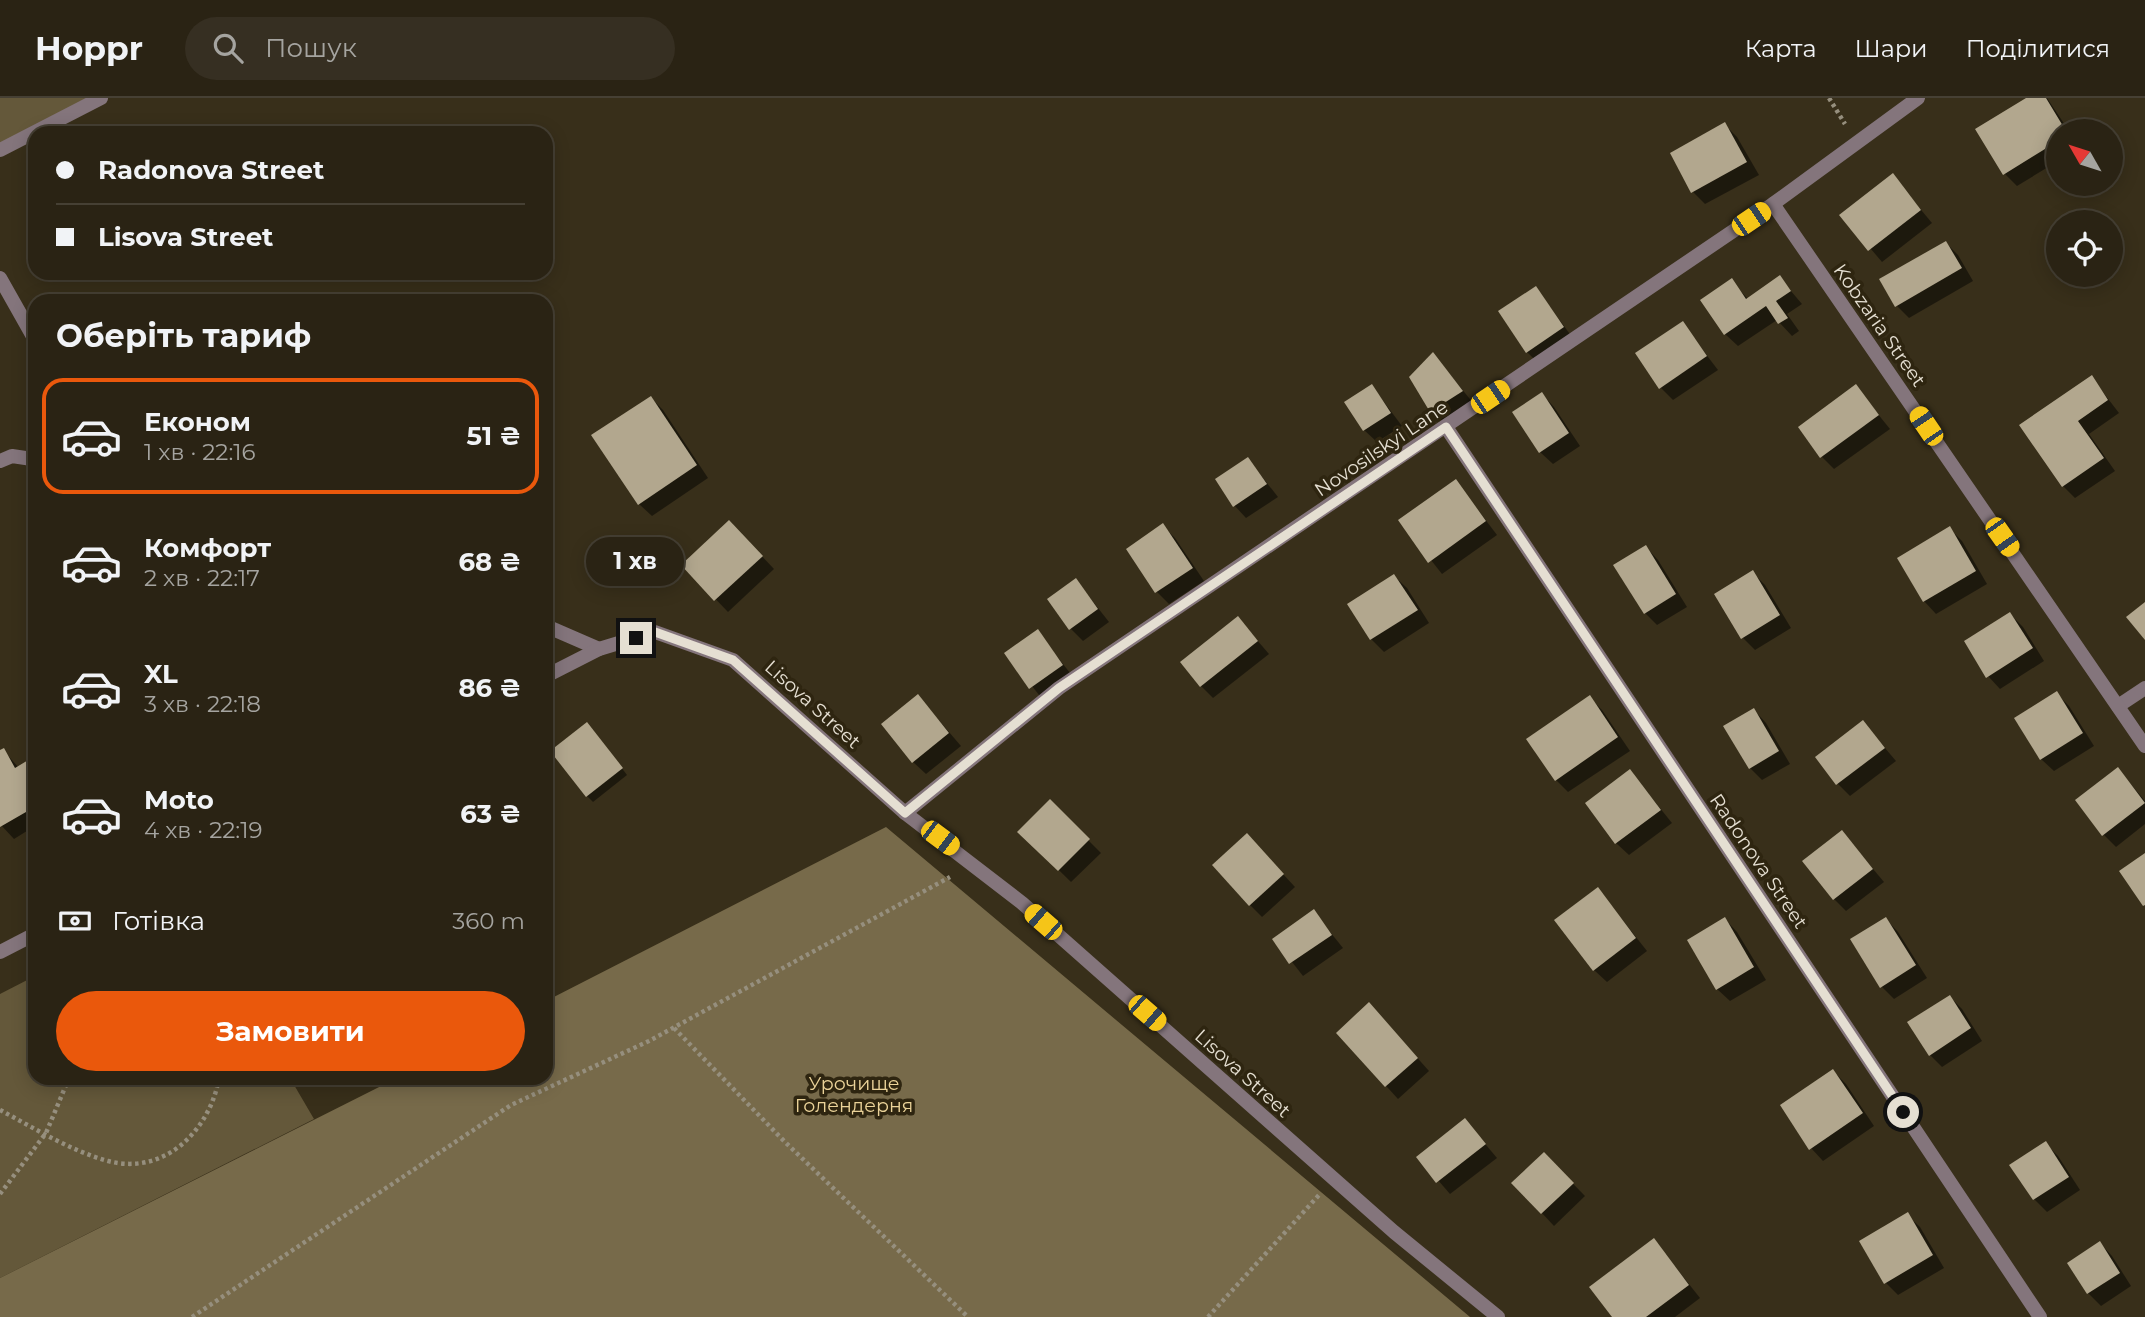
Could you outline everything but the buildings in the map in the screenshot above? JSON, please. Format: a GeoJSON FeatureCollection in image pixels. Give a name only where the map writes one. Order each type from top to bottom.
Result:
{"type":"FeatureCollection","features":[{"type":"Feature","properties":{"kind":"street"},"geometry":{"type":"LineString","coordinates":[[47,126],[101,98]]}},
{"type":"Feature","properties":{"kind":"street","name":"Novosilskyi Lane"},"geometry":{"type":"LineString","coordinates":[[905,813],[1059,688],[1773,204],[1855,141],[1917,98]]}},
{"type":"Feature","properties":{"kind":"street"},"geometry":{"type":"LineString","coordinates":[[0,150],[28,136]]}},
{"type":"Feature","properties":{"kind":"street","name":"Kobzaria Street"},"geometry":{"type":"LineString","coordinates":[[1773,204],[2145,746]]}},
{"type":"Feature","properties":{"kind":"street"},"geometry":{"type":"LineString","coordinates":[[0,278],[28,328]]}},
{"type":"Feature","properties":{"kind":"street","name":"Radonova Street"},"geometry":{"type":"LineString","coordinates":[[1446,427],[2040,1317]]}},
{"type":"Feature","properties":{"kind":"street"},"geometry":{"type":"LineString","coordinates":[[0,461],[12,456],[28,458]]}},
{"type":"Feature","properties":{"kind":"street"},"geometry":{"type":"LineString","coordinates":[[553,629],[599,649]]}},
{"type":"Feature","properties":{"kind":"street","name":"Lisova Street"},"geometry":{"type":"LineString","coordinates":[[553,672],[599,649],[655,632],[733,660],[905,813],[974,863],[1333,1179],[1498,1317]]}},
{"type":"Feature","properties":{"kind":"street"},"geometry":{"type":"LineString","coordinates":[[2118,706],[2145,688]]}},
{"type":"Feature","properties":{"kind":"street"},"geometry":{"type":"LineString","coordinates":[[0,952],[28,938]]}},
{"type":"Feature","properties":{"kind":"path"},"geometry":{"type":"LineString","coordinates":[[1829,98],[1855,141]]}},
{"type":"Feature","properties":{"kind":"path"},"geometry":{"type":"LineString","coordinates":[[192,1317],[511,1105],[674,1028],[974,863]]}},
{"type":"Feature","properties":{"kind":"path"},"geometry":{"type":"LineString","coordinates":[[674,1028],[785,1142],[968,1317]]}},
{"type":"Feature","properties":{"kind":"path"},"geometry":{"type":"LineString","coordinates":[[0,1194],[46,1133],[66,1085]]}},
{"type":"Feature","properties":{"kind":"path"},"geometry":{"type":"LineString","coordinates":[[0,1110],[109,1161],[134,1163],[169,1154],[187,1141],[206,1121],[216,1098],[218,1085]]}},
{"type":"Feature","properties":{"kind":"path"},"geometry":{"type":"LineString","coordinates":[[1208,1317],[1333,1179]]}},
{"type":"Feature","properties":{"kind":"shaded area"},"geometry":{"type":"Polygon","coordinates":[[[0,98],[101,98],[47,126],[28,126],[28,136],[0,150],[0,98]]]}},
{"type":"Feature","properties":{"kind":"shaded area"},"geometry":{"type":"Polygon","coordinates":[[[28,980],[28,1085],[294,1085],[314,1119],[0,1278],[0,994],[28,980]]]}},
{"type":"Feature","properties":{"kind":"green space","name":"Урочище Голендерня"},"geometry":{"type":"Polygon","coordinates":[[[886,827],[1470,1317],[0,1317],[0,1278],[383,1085],[553,1085],[553,997],[886,827]]]}},
{"type":"Feature","properties":{"kind":"route"},"geometry":{"type":"LineString","coordinates":[[636,638],[655,632],[733,660],[905,813],[1059,688],[1446,427],[1903,1112]]}}]}
